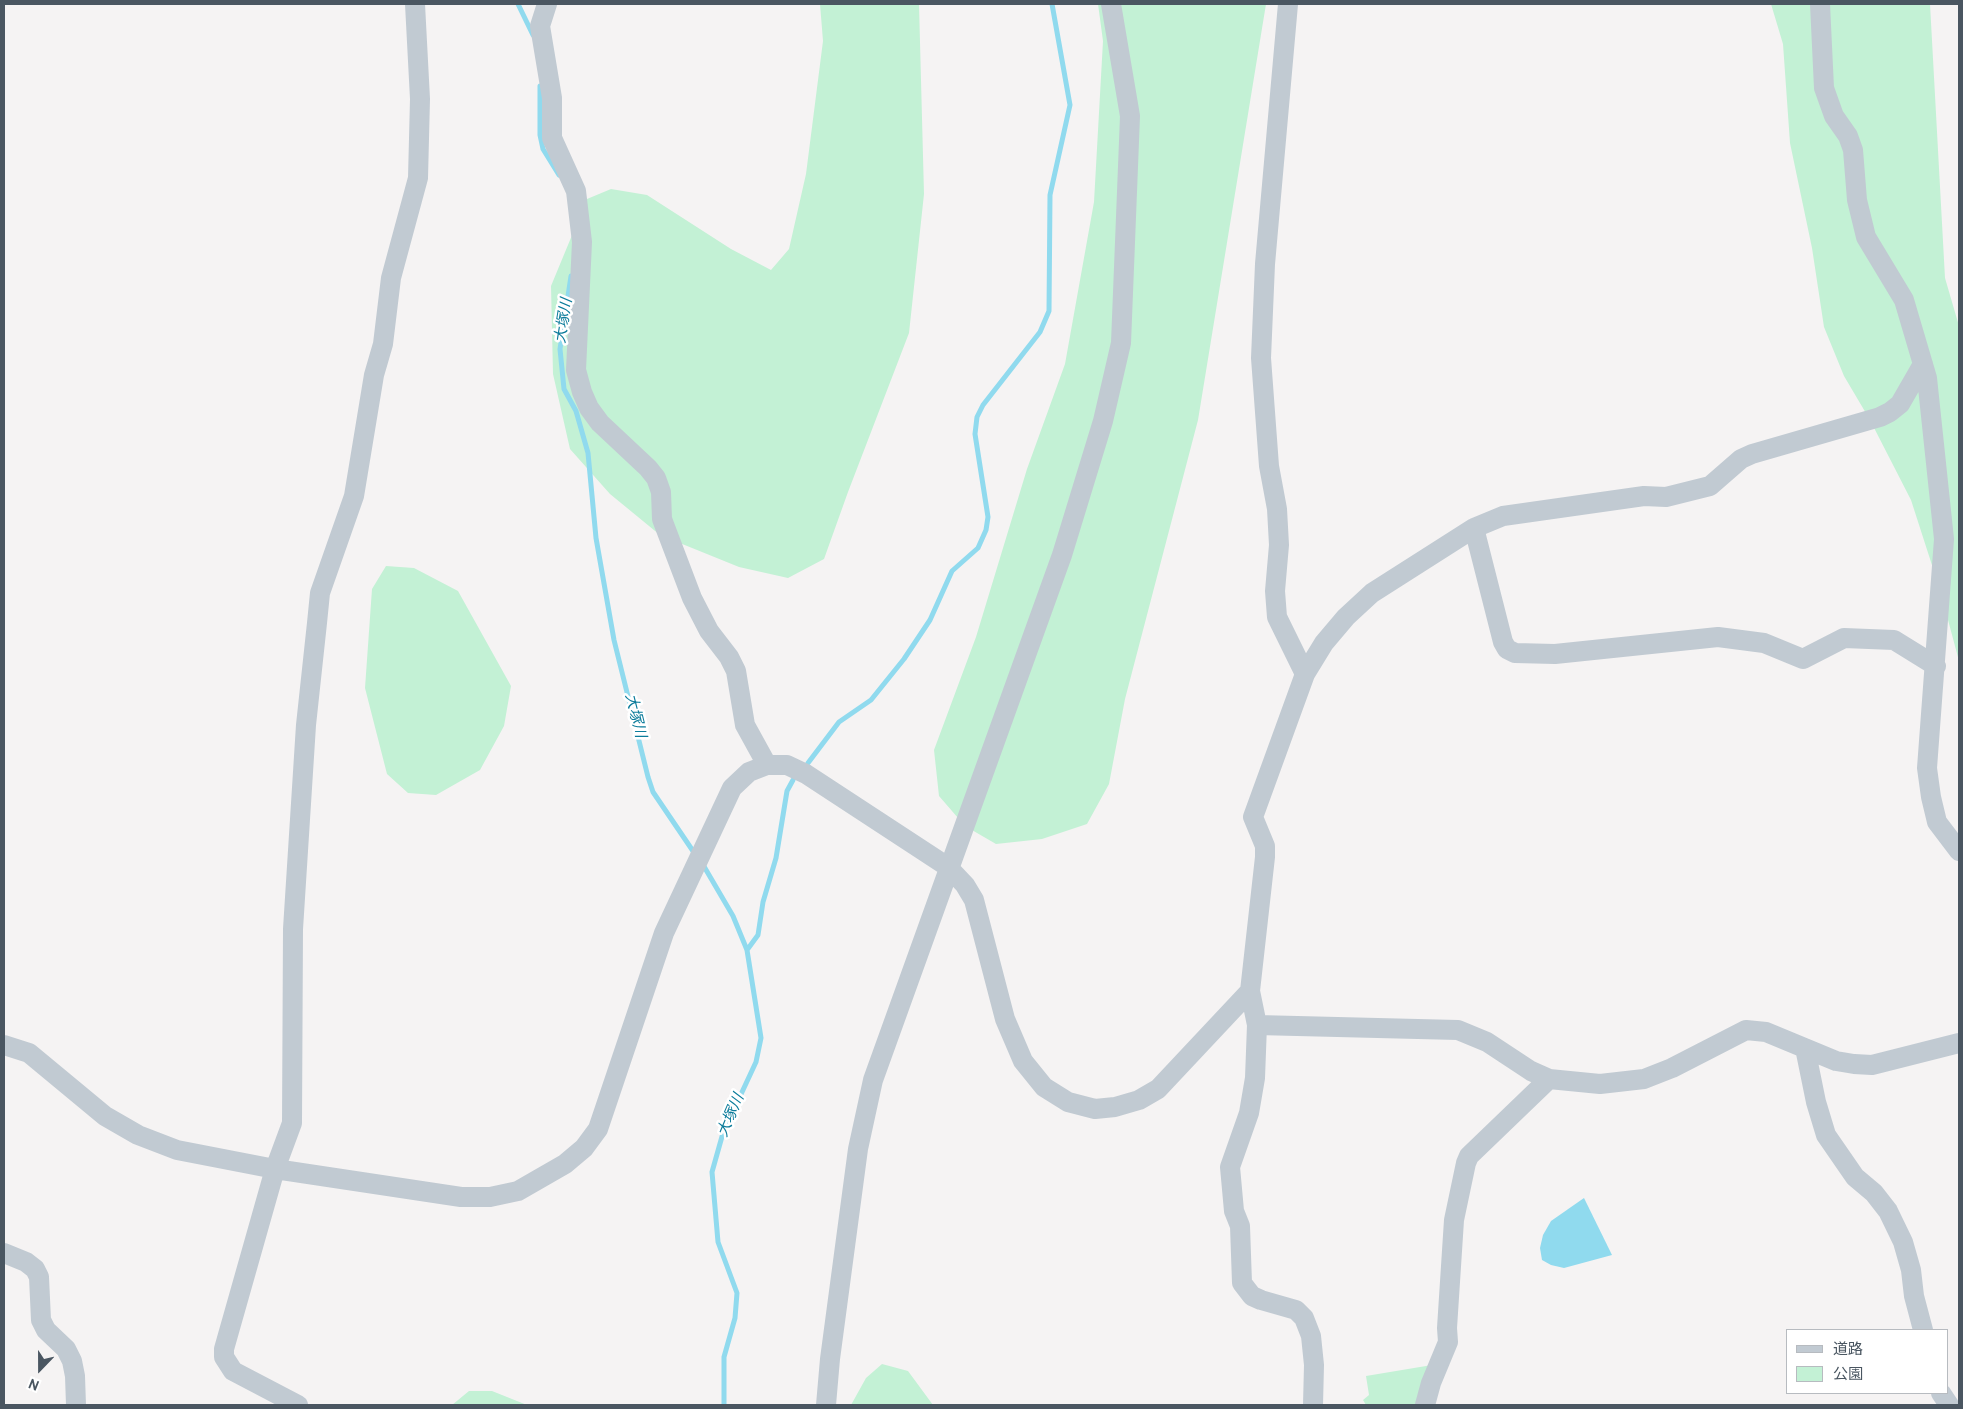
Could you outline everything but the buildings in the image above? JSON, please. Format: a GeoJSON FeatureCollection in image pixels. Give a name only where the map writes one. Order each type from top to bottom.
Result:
{"type":"FeatureCollection","features":[{"type":"Feature","properties":{"kind":"street"},"geometry":{"type":"LineString","coordinates":[[298,1405],[233,1371],[224,1357],[224,1348],[275,1169],[292,1123],[293,929],[306,725],[320,593],[354,496],[374,375],[383,344],[390,278],[418,178],[420,99],[415,4]]}},
{"type":"Feature","properties":{"kind":"street"},"geometry":{"type":"LineString","coordinates":[[547,4],[540,26],[552,98],[552,138],[576,191],[582,242],[576,370],[582,392],[589,408],[600,423],[648,468],[656,478],[660,492],[662,519],[692,598],[709,631],[736,671],[745,725],[767,765]]}},
{"type":"Feature","properties":{"kind":"street"},"geometry":{"type":"LineString","coordinates":[[826,1405],[830,1359],[858,1149],[871,1089],[948,867],[1062,555],[1103,421],[1121,343],[1130,116],[1111,4]]}},
{"type":"Feature","properties":{"kind":"street"},"geometry":{"type":"LineString","coordinates":[[1288,4],[1265,264],[1261,358],[1269,466],[1277,509],[1279,545],[1275,591],[1277,617],[1305,674]]}},
{"type":"Feature","properties":{"kind":"street"},"geometry":{"type":"LineString","coordinates":[[1820,4],[1824,88],[1834,116],[1848,136],[1853,150],[1857,200],[1866,237],[1904,300],[1928,378],[1944,539],[1927,768],[1931,798],[1937,822],[1958,847]]}},
{"type":"Feature","properties":{"kind":"street"},"geometry":{"type":"LineString","coordinates":[[1313,1405],[1314,1365],[1311,1336],[1304,1318],[1296,1310],[1252,1296],[1242,1283],[1240,1226],[1234,1211],[1230,1168],[1249,1113],[1255,1078],[1257,1025],[1250,991],[1266,857],[1265,846],[1252,817],[1305,674],[1324,642],[1372,593],[1474,528],[1503,516],[1644,496],[1666,498],[1710,486],[1741,459],[1752,454],[1880,418],[1900,404],[1923,364]]}},
{"type":"Feature","properties":{"kind":"street"},"geometry":{"type":"LineString","coordinates":[[1474,528],[1503,642],[1508,649],[1515,653],[1555,654],[1718,637],[1764,643],[1803,659],[1844,638],[1854,638],[1894,640],[1936,666]]}},
{"type":"Feature","properties":{"kind":"street"},"geometry":{"type":"LineString","coordinates":[[4,1045],[28,1053],[105,1116],[138,1135],[177,1150],[275,1169],[461,1197],[490,1197],[518,1190],[565,1164],[584,1148],[598,1128],[664,933],[698,859],[732,788],[748,772],[767,765],[787,765],[806,774],[948,867],[965,885],[974,900],[1006,1019],[1023,1061],[1044,1087],[1068,1102],[1096,1109],[1115,1107],[1139,1100],[1158,1089],[1250,991]]}},
{"type":"Feature","properties":{"kind":"street"},"geometry":{"type":"LineString","coordinates":[[1257,1025],[1458,1030],[1487,1042],[1532,1071],[1549,1079],[1600,1084],[1644,1079],[1672,1068],[1746,1030],[1766,1032],[1836,1060],[1854,1064],[1872,1065],[1959,1043]]}},
{"type":"Feature","properties":{"kind":"street"},"geometry":{"type":"LineString","coordinates":[[1805,1048],[1816,1102],[1826,1135],[1855,1177],[1874,1193],[1888,1211],[1903,1242],[1911,1270],[1914,1296],[1923,1329]]}},
{"type":"Feature","properties":{"kind":"street"},"geometry":{"type":"LineString","coordinates":[[1425,1405],[1431,1383],[1448,1342],[1446,1328],[1454,1220],[1466,1163],[1469,1156],[1549,1079]]}},
{"type":"Feature","properties":{"kind":"street"},"geometry":{"type":"LineString","coordinates":[[4,1253],[26,1262],[35,1268],[40,1277],[41,1320],[46,1330],[66,1349],[72,1361],[76,1376],[76,1405]]}},
{"type":"Feature","properties":{"kind":"street"},"geometry":{"type":"LineString","coordinates":[[1942,1394],[1949,1405]]}},
{"type":"Feature","properties":{"kind":"green space"},"geometry":{"type":"Polygon","coordinates":[[[820,4],[919,4],[924,194],[909,333],[824,559],[788,578],[739,567],[660,535],[610,494],[570,449],[553,374],[551,286],[587,199],[611,189],[647,195],[731,249],[771,270],[789,249],[806,174],[823,41],[820,4]]]}},
{"type":"Feature","properties":{"kind":"green space"},"geometry":{"type":"Polygon","coordinates":[[[1098,4],[1266,4],[1198,420],[1125,699],[1109,784],[1087,824],[1042,839],[996,844],[965,826],[939,796],[934,750],[976,637],[1027,469],[1065,364],[1094,202],[1103,41],[1098,4]]]}},
{"type":"Feature","properties":{"kind":"green space"},"geometry":{"type":"Polygon","coordinates":[[[1771,4],[1930,4],[1945,278],[1959,326],[1959,661],[1940,590],[1911,500],[1870,420],[1844,376],[1824,327],[1812,248],[1790,143],[1783,44],[1771,4]]]}},
{"type":"Feature","properties":{"kind":"green space"},"geometry":{"type":"Polygon","coordinates":[[[386,566],[414,568],[458,591],[511,686],[504,726],[480,770],[436,795],[408,793],[387,774],[365,688],[372,589],[386,566]]]}},
{"type":"Feature","properties":{"kind":"green space"},"geometry":{"type":"Polygon","coordinates":[[[882,1364],[908,1371],[933,1405],[851,1405],[866,1378],[882,1364]]]}},
{"type":"Feature","properties":{"kind":"green space"},"geometry":{"type":"Polygon","coordinates":[[[1432,1365],[1417,1405],[1366,1405],[1363,1400],[1369,1395],[1366,1376],[1432,1365]]]}},
{"type":"Feature","properties":{"kind":"green space"},"geometry":{"type":"Polygon","coordinates":[[[469,1391],[492,1391],[527,1405],[452,1405],[469,1391]]]}},
{"type":"Feature","properties":{"kind":"water"},"geometry":{"type":"Polygon","coordinates":[[[1584,1198],[1612,1255],[1564,1268],[1551,1265],[1542,1260],[1540,1248],[1543,1235],[1551,1221],[1584,1198]]]}},
{"type":"Feature","properties":{"kind":"waterway","name":"大塚川"},"geometry":{"type":"LineString","coordinates":[[518,4],[533,35]]}},
{"type":"Feature","properties":{"kind":"waterway"},"geometry":{"type":"LineString","coordinates":[[808,763],[839,722],[871,700],[904,659],[930,620],[952,571],[978,548],[986,530],[988,517],[975,434],[977,417],[983,405],[1040,332],[1049,311],[1050,195],[1070,105],[1052,4]]}},
{"type":"Feature","properties":{"kind":"waterway","name":"大塚川"},"geometry":{"type":"LineString","coordinates":[[540,86],[540,135],[543,149],[559,175]]}},
{"type":"Feature","properties":{"kind":"waterway","name":"大塚川"},"geometry":{"type":"LineString","coordinates":[[571,276],[560,349],[564,389],[576,411],[588,453],[596,538],[614,640],[653,792],[695,854]]}},
{"type":"Feature","properties":{"kind":"waterway"},"geometry":{"type":"LineString","coordinates":[[747,950],[758,935],[763,902],[776,858],[787,791],[793,780]]}},
{"type":"Feature","properties":{"kind":"waterway","name":"大塚川"},"geometry":{"type":"LineString","coordinates":[[702,863],[733,916],[747,950],[761,1038],[756,1062],[723,1133],[712,1172],[718,1242],[737,1293],[735,1318],[724,1357],[724,1405]]}}]}
